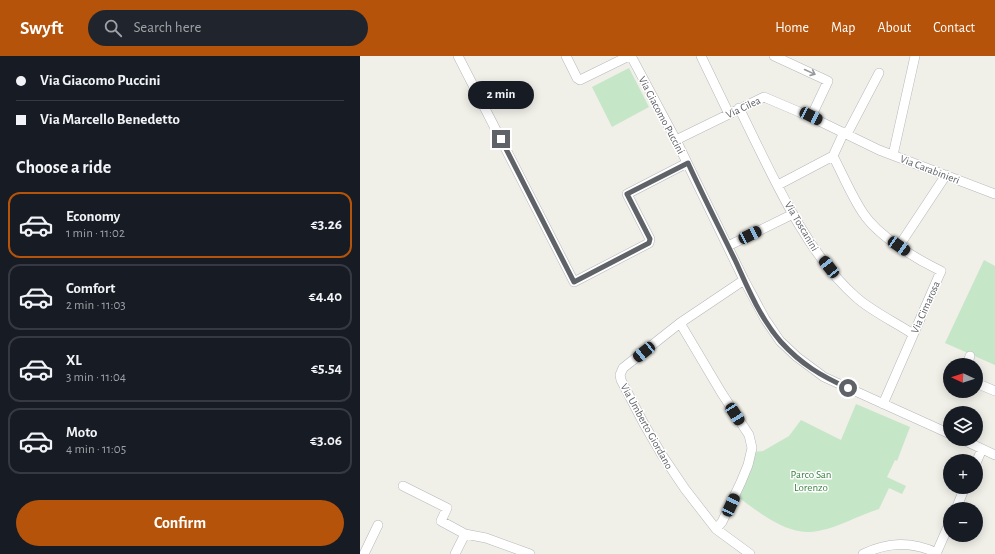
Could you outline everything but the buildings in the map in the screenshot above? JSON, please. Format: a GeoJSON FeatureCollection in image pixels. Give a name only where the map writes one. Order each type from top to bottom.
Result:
{"type":"FeatureCollection","features":[{"type":"Feature","properties":{"kind":"street"},"geometry":{"type":"LineString","coordinates":[[458,56],[574,282],[649,243],[650,239],[627,194],[688,163]]}},
{"type":"Feature","properties":{"kind":"street"},"geometry":{"type":"LineString","coordinates":[[566,56],[577,78],[580,80],[630,56]]}},
{"type":"Feature","properties":{"kind":"street","name":"Via Giacomo Puccini"},"geometry":{"type":"LineString","coordinates":[[630,56],[688,163],[744,280],[765,319],[780,341],[797,357],[824,377],[943,431]]}},
{"type":"Feature","properties":{"kind":"street"},"geometry":{"type":"LineString","coordinates":[[774,56],[828,81],[811,116]]}},
{"type":"Feature","properties":{"kind":"street","name":"Via Carabinieri"},"geometry":{"type":"LineString","coordinates":[[916,56],[893,155],[995,194]]}},
{"type":"Feature","properties":{"kind":"street"},"geometry":{"type":"LineString","coordinates":[[705,57],[729,114]]}},
{"type":"Feature","properties":{"kind":"street"},"geometry":{"type":"LineString","coordinates":[[778,185],[833,156],[879,72]]}},
{"type":"Feature","properties":{"kind":"street","name":"Via Cilea"},"geometry":{"type":"LineString","coordinates":[[676,140],[764,97],[811,116],[879,150],[893,155]]}},
{"type":"Feature","properties":{"kind":"street","name":"Via Toscanini"},"geometry":{"type":"LineString","coordinates":[[739,108],[793,214],[820,256],[849,291],[873,310],[913,334]]}},
{"type":"Feature","properties":{"kind":"street","name":"Via Cimarosa"},"geometry":{"type":"LineString","coordinates":[[833,156],[863,214],[880,232],[899,246],[925,264],[941,271],[882,404]]}},
{"type":"Feature","properties":{"kind":"street"},"geometry":{"type":"LineString","coordinates":[[899,246],[946,175]]}},
{"type":"Feature","properties":{"kind":"street"},"geometry":{"type":"LineString","coordinates":[[728,246],[793,214]]}},
{"type":"Feature","properties":{"kind":"street","name":"Via Umberto Giordano"},"geometry":{"type":"LineString","coordinates":[[744,280],[680,323],[623,368],[621,378],[644,424],[662,455],[685,489],[716,529],[750,554]]}},
{"type":"Feature","properties":{"kind":"street"},"geometry":{"type":"LineString","coordinates":[[680,323],[748,435],[752,448],[748,465],[741,482],[722,522],[716,529]]}},
{"type":"Feature","properties":{"kind":"street"},"geometry":{"type":"LineString","coordinates":[[983,386],[995,391]]}},
{"type":"Feature","properties":{"kind":"street"},"geometry":{"type":"LineString","coordinates":[[976,446],[995,455]]}},
{"type":"Feature","properties":{"kind":"street"},"geometry":{"type":"LineString","coordinates":[[980,454],[982,449]]}},
{"type":"Feature","properties":{"kind":"street"},"geometry":{"type":"LineString","coordinates":[[403,486],[447,508],[441,520],[465,534],[486,538],[530,554]]}},
{"type":"Feature","properties":{"kind":"street"},"geometry":{"type":"LineString","coordinates":[[364,554],[378,525]]}},
{"type":"Feature","properties":{"kind":"street"},"geometry":{"type":"LineString","coordinates":[[455,554],[465,534]]}},
{"type":"Feature","properties":{"kind":"street"},"geometry":{"type":"LineString","coordinates":[[863,554],[890,545],[903,544],[916,546],[936,553],[943,538]]}},
{"type":"Feature","properties":{"kind":"green space"},"geometry":{"type":"Polygon","coordinates":[[[629,68],[649,107],[612,127],[592,87],[629,68]]]}},
{"type":"Feature","properties":{"kind":"green space"},"geometry":{"type":"Polygon","coordinates":[[[984,260],[995,266],[995,365],[983,360],[983,358],[979,358],[945,343],[984,260]]]}},
{"type":"Feature","properties":{"kind":"green space","name":"Parco San Lorenzo"},"geometry":{"type":"Polygon","coordinates":[[[856,404],[910,427],[897,461],[895,460],[887,477],[906,486],[902,494],[889,488],[879,509],[827,529],[809,532],[790,529],[781,525],[771,520],[738,497],[754,452],[763,451],[789,436],[801,420],[841,440],[856,404]]]}},
{"type":"Feature","properties":{"kind":"route"},"geometry":{"type":"LineString","coordinates":[[501,139],[574,282],[649,243],[650,239],[627,194],[688,163],[744,280],[765,319],[780,341],[812,369],[824,377],[848,388]]}}]}
